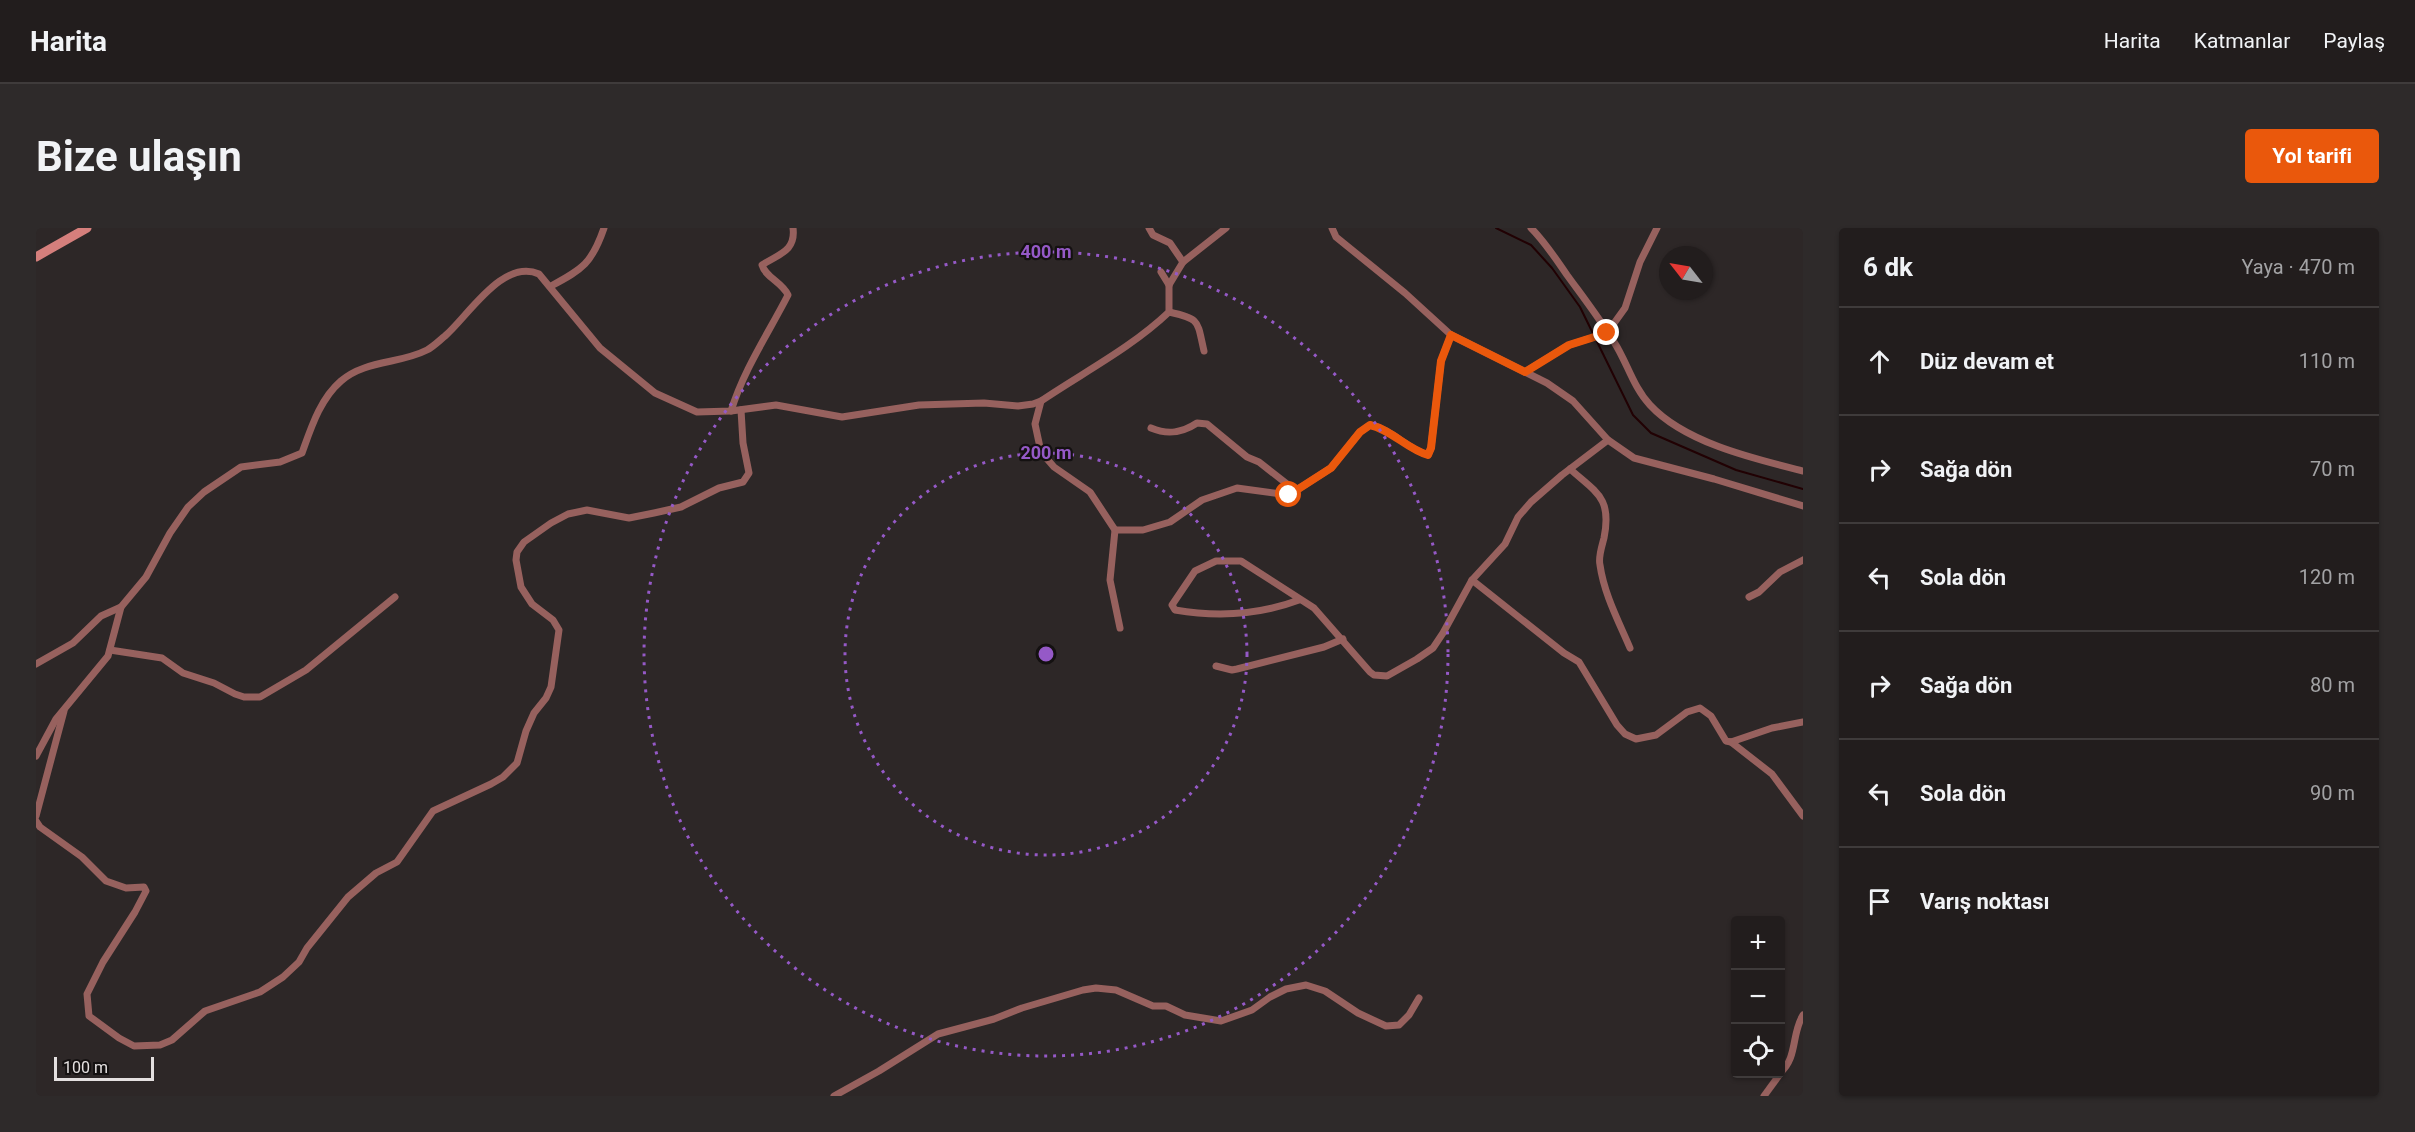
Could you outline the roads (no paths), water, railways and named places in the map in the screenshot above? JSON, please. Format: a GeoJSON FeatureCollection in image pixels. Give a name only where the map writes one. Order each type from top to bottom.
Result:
{"type":"FeatureCollection","features":[{"type":"Feature","properties":{"kind":"street"},"geometry":{"type":"LineString","coordinates":[[36,257],[87,228]]}},
{"type":"Feature","properties":{"kind":"street"},"geometry":{"type":"LineString","coordinates":[[551,286],[579,271],[596,251],[604,228]]}},
{"type":"Feature","properties":{"kind":"street"},"geometry":{"type":"LineString","coordinates":[[731,411],[747,370],[788,295],[785,288],[764,272],[762,265],[788,250],[794,238],[794,228]]}},
{"type":"Feature","properties":{"kind":"street"},"geometry":{"type":"LineString","coordinates":[[1149,228],[1153,235],[1170,243],[1183,262]]}},
{"type":"Feature","properties":{"kind":"street"},"geometry":{"type":"LineString","coordinates":[[36,756],[64,709],[103,662],[110,650],[113,629],[121,607],[146,577],[170,533],[188,507],[204,492],[241,468],[280,462],[302,453],[314,420],[327,396],[341,381],[361,368],[427,350],[459,322],[485,293],[508,275],[530,270],[539,274],[600,348],[655,393],[697,412],[731,411],[776,405],[842,417],[919,405],[984,403],[1018,406],[1041,401],[1094,369],[1156,324],[1169,312],[1169,285],[1183,262],[1226,228]]}},
{"type":"Feature","properties":{"kind":"street"},"geometry":{"type":"LineString","coordinates":[[1332,228],[1336,237],[1406,292],[1451,335],[1548,383],[1573,401],[1608,440],[1634,458],[1714,479],[1803,507]]}},
{"type":"Feature","properties":{"kind":"street"},"geometry":{"type":"LineString","coordinates":[[1531,228],[1557,258],[1595,312],[1613,340],[1642,396],[1650,406],[1692,435],[1728,450],[1803,471]]}},
{"type":"Feature","properties":{"kind":"street"},"geometry":{"type":"LineString","coordinates":[[1525,372],[1569,345],[1607,333],[1625,308],[1640,262],[1657,228]]}},
{"type":"Feature","properties":{"kind":"street"},"geometry":{"type":"LineString","coordinates":[[1161,272],[1169,285]]}},
{"type":"Feature","properties":{"kind":"street"},"geometry":{"type":"LineString","coordinates":[[1169,312],[1193,318],[1199,325],[1204,351]]}},
{"type":"Feature","properties":{"kind":"street"},"geometry":{"type":"LineString","coordinates":[[1116,530],[1143,530],[1170,522],[1202,500],[1237,488],[1289,495],[1331,468],[1360,432],[1370,425],[1379,427],[1418,452],[1428,455],[1431,448],[1441,361],[1451,335]]}},
{"type":"Feature","properties":{"kind":"street"},"geometry":{"type":"LineString","coordinates":[[1041,401],[1035,424],[1041,452],[1054,467],[1090,492],[1116,530],[1110,580],[1120,628]]}},
{"type":"Feature","properties":{"kind":"street"},"geometry":{"type":"LineString","coordinates":[[36,821],[40,828],[82,857],[105,881],[126,888],[144,887],[146,891],[103,962],[87,994],[89,1016],[102,1027],[134,1046],[160,1044],[172,1040],[205,1011],[260,992],[283,977],[299,962],[307,948],[348,897],[376,873],[397,862],[433,811],[491,784],[503,777],[517,763],[534,713],[546,698],[551,687],[559,630],[553,620],[532,604],[521,587],[516,560],[524,542],[568,514],[587,510],[629,518],[646,515],[681,507],[719,488],[743,482],[749,473],[743,443],[741,410]]}},
{"type":"Feature","properties":{"kind":"street"},"geometry":{"type":"LineString","coordinates":[[1151,428],[1171,433],[1186,430],[1197,423],[1207,424],[1247,457],[1259,462],[1296,491]]}},
{"type":"Feature","properties":{"kind":"street"},"geometry":{"type":"LineString","coordinates":[[1299,600],[1270,609],[1213,615],[1175,610],[1172,605],[1195,571],[1216,561],[1241,561],[1314,608],[1370,672],[1374,675],[1386,676],[1432,648],[1443,633],[1472,580],[1505,544],[1518,517],[1570,469],[1608,440]]}},
{"type":"Feature","properties":{"kind":"street"},"geometry":{"type":"LineString","coordinates":[[1570,469],[1599,495],[1605,506],[1608,518],[1599,562],[1605,588],[1630,648]]}},
{"type":"Feature","properties":{"kind":"street"},"geometry":{"type":"LineString","coordinates":[[1749,597],[1759,592],[1780,572],[1803,560]]}},
{"type":"Feature","properties":{"kind":"street"},"geometry":{"type":"LineString","coordinates":[[1472,580],[1563,653],[1578,662],[1610,714],[1626,734],[1636,739],[1656,735],[1687,712],[1700,708],[1711,716],[1726,741],[1731,742],[1772,774],[1803,816]]}},
{"type":"Feature","properties":{"kind":"street"},"geometry":{"type":"LineString","coordinates":[[110,650],[162,658],[183,673],[235,694],[244,697],[260,697],[306,670],[395,597]]}},
{"type":"Feature","properties":{"kind":"street"},"geometry":{"type":"LineString","coordinates":[[36,664],[73,643],[100,616],[121,607]]}},
{"type":"Feature","properties":{"kind":"street"},"geometry":{"type":"LineString","coordinates":[[1216,666],[1237,669],[1324,647],[1343,639]]}},
{"type":"Feature","properties":{"kind":"street"},"geometry":{"type":"LineString","coordinates":[[36,816],[64,709]]}},
{"type":"Feature","properties":{"kind":"street"},"geometry":{"type":"LineString","coordinates":[[1731,742],[1772,728],[1803,722]]}},
{"type":"Feature","properties":{"kind":"street"},"geometry":{"type":"LineString","coordinates":[[834,1096],[938,1034],[994,1019],[1083,990],[1096,988],[1116,990],[1153,1006],[1166,1006],[1185,1015],[1221,1021],[1252,1010],[1286,988],[1306,985],[1325,992],[1358,1013],[1386,1026],[1399,1025],[1409,1015],[1419,998]]}},
{"type":"Feature","properties":{"kind":"street"},"geometry":{"type":"LineString","coordinates":[[1785,1068],[1790,1064],[1797,1024],[1803,1015]]}},
{"type":"Feature","properties":{"kind":"street"},"geometry":{"type":"LineString","coordinates":[[1764,1096],[1777,1078]]}},
{"type":"Feature","properties":{"kind":"waterway"},"geometry":{"type":"LineString","coordinates":[[1496,228],[1531,245],[1552,268],[1580,307],[1633,415],[1651,433],[1736,470],[1803,489]]}}]}
